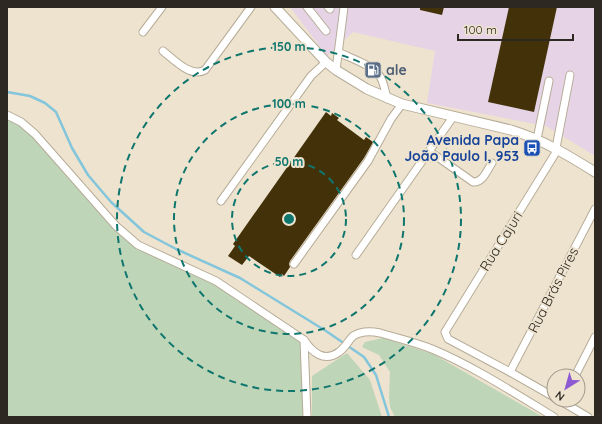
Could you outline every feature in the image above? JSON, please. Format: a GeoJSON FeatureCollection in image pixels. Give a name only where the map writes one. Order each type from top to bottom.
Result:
{"type":"FeatureCollection","features":[{"type":"Feature","properties":{"kind":"main road"},"geometry":{"type":"LineString","coordinates":[[275,7],[326,62],[367,89],[387,99],[402,104],[511,130],[537,139],[595,172]]}},
{"type":"Feature","properties":{"kind":"street"},"geometry":{"type":"LineString","coordinates":[[143,32],[162,7]]}},
{"type":"Feature","properties":{"kind":"street"},"geometry":{"type":"LineString","coordinates":[[162,51],[188,70],[195,73],[200,73],[205,70],[251,7]]}},
{"type":"Feature","properties":{"kind":"street"},"geometry":{"type":"LineString","coordinates":[[307,7],[326,31]]}},
{"type":"Feature","properties":{"kind":"street"},"geometry":{"type":"LineString","coordinates":[[336,70],[344,7]]}},
{"type":"Feature","properties":{"kind":"street"},"geometry":{"type":"LineString","coordinates":[[338,52],[365,64],[376,71],[380,75],[387,99]]}},
{"type":"Feature","properties":{"kind":"street"},"geometry":{"type":"LineString","coordinates":[[221,201],[311,76],[326,62]]}},
{"type":"Feature","properties":{"kind":"street"},"geometry":{"type":"LineString","coordinates":[[557,149],[570,75]]}},
{"type":"Feature","properties":{"kind":"street"},"geometry":{"type":"LineString","coordinates":[[537,139],[548,81]]}},
{"type":"Feature","properties":{"kind":"street"},"geometry":{"type":"LineString","coordinates":[[294,264],[371,156],[391,119],[402,104]]}},
{"type":"Feature","properties":{"kind":"street"},"geometry":{"type":"LineString","coordinates":[[7,115],[21,122],[36,134],[116,226],[138,245],[216,281],[304,340],[312,351],[322,356],[329,356],[339,352],[354,336],[366,331],[377,332],[431,348],[457,360],[554,417]]}},
{"type":"Feature","properties":{"kind":"street"},"geometry":{"type":"LineString","coordinates":[[356,255],[453,117]]}},
{"type":"Feature","properties":{"kind":"street","name":"Rua Cajuri"},"geometry":{"type":"LineString","coordinates":[[510,372],[448,339],[445,332],[557,149]]}},
{"type":"Feature","properties":{"kind":"street"},"geometry":{"type":"LineString","coordinates":[[430,151],[473,182],[477,183],[481,180],[492,163]]}},
{"type":"Feature","properties":{"kind":"street","name":"Rua Brás Pires"},"geometry":{"type":"LineString","coordinates":[[510,372],[595,209]]}},
{"type":"Feature","properties":{"kind":"street"},"geometry":{"type":"LineString","coordinates":[[578,368],[595,337]]}},
{"type":"Feature","properties":{"kind":"street"},"geometry":{"type":"LineString","coordinates":[[304,340],[307,417]]}},
{"type":"Feature","properties":{"kind":"street"},"geometry":{"type":"LineString","coordinates":[[510,372],[546,392]]}},
{"type":"Feature","properties":{"kind":"street"},"geometry":{"type":"LineString","coordinates":[[574,408],[588,417]]}},
{"type":"Feature","properties":{"kind":"shaded area"},"geometry":{"type":"Polygon","coordinates":[[[290,7],[595,7],[595,156],[546,126],[427,103],[435,51],[353,32],[327,56],[290,7]]]}},
{"type":"Feature","properties":{"kind":"green space"},"geometry":{"type":"Polygon","coordinates":[[[7,116],[21,122],[126,236],[216,281],[304,340],[307,417],[7,417],[7,116]]]}},
{"type":"Feature","properties":{"kind":"green space"},"geometry":{"type":"Polygon","coordinates":[[[383,338],[433,354],[543,417],[395,417],[390,407],[390,372],[379,355],[362,347],[365,342],[383,338]]]}},
{"type":"Feature","properties":{"kind":"green space"},"geometry":{"type":"Polygon","coordinates":[[[347,353],[370,380],[382,417],[312,417],[312,376],[347,353]]]}},
{"type":"Feature","properties":{"kind":"building"},"geometry":{"type":"Polygon","coordinates":[[[420,7],[444,7],[442,15],[420,10],[420,7]]]}},
{"type":"Feature","properties":{"kind":"building"},"geometry":{"type":"Polygon","coordinates":[[[509,7],[557,7],[534,112],[488,102],[509,7]]]}},
{"type":"Feature","properties":{"kind":"building"},"geometry":{"type":"Polygon","coordinates":[[[326,112],[331,116],[332,113],[339,118],[337,120],[364,140],[366,137],[373,142],[372,144],[364,158],[290,261],[290,267],[284,276],[282,274],[280,277],[249,256],[242,265],[228,256],[235,246],[233,244],[326,112]]]}},
{"type":"Feature","properties":{"kind":"waterway"},"geometry":{"type":"LineString","coordinates":[[7,92],[30,96],[45,103],[56,112],[72,148],[88,175],[111,202],[144,232],[176,249],[240,278],[326,331],[364,357],[376,375],[389,417]]}},
{"type":"Feature","properties":{"kind":"place","name":"ale"},"geometry":{"type":"Point","coordinates":[373,70]}},
{"type":"Feature","properties":{"kind":"place","name":"Avenida Papa João Paulo I, 953"},"geometry":{"type":"Point","coordinates":[532,148]}}]}
